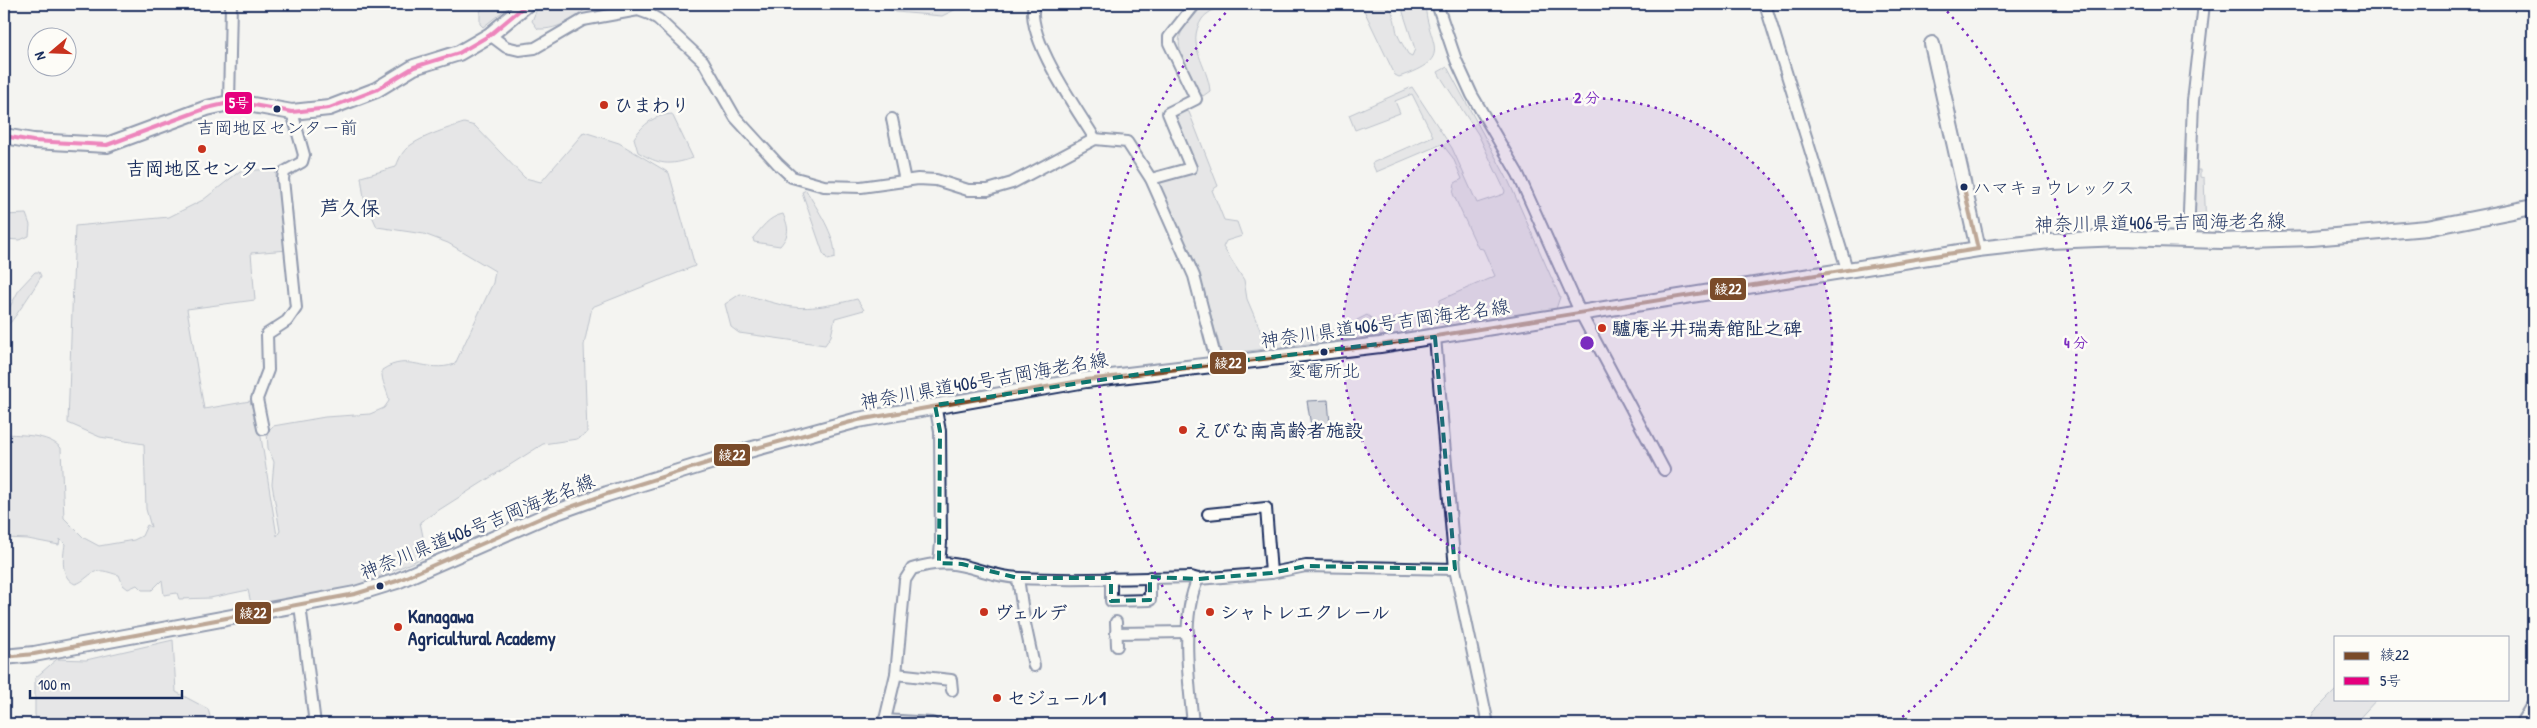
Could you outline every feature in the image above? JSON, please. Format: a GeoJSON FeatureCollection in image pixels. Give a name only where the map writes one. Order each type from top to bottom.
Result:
{"type":"FeatureCollection","features":[{"type":"Feature","properties":{"kind":"main road"},"geometry":{"type":"LineString","coordinates":[[4,136],[33,141],[107,144],[207,108],[229,103],[242,103],[292,112],[328,108],[376,90],[402,73],[459,54],[490,35],[527,4]]}},
{"type":"Feature","properties":{"kind":"main road"},"geometry":{"type":"LineString","coordinates":[[1932,44],[1978,249]]}},
{"type":"Feature","properties":{"kind":"main road","name":"神奈川県道406号吉岡海老名線"},"geometry":{"type":"LineString","coordinates":[[4,657],[34,654],[160,629],[300,606],[355,594],[397,581],[543,516],[607,494],[749,450],[858,420],[936,405],[1086,380],[1435,337],[1978,249],[2050,241],[2120,238],[2188,240],[2303,238],[2374,233],[2427,228],[2533,207]]}},
{"type":"Feature","properties":{"kind":"main road"},"geometry":{"type":"LineString","coordinates":[[2524,724],[2533,709]]}},
{"type":"Feature","properties":{"kind":"street"},"geometry":{"type":"LineString","coordinates":[[229,103],[231,4]]}},
{"type":"Feature","properties":{"kind":"street"},"geometry":{"type":"LineString","coordinates":[[1034,4],[1032,13],[1045,54],[1095,139]]}},
{"type":"Feature","properties":{"kind":"street"},"geometry":{"type":"LineString","coordinates":[[1152,179],[1191,168],[1168,113],[1196,99],[1168,43],[1169,36],[1196,4]]}},
{"type":"Feature","properties":{"kind":"street"},"geometry":{"type":"LineString","coordinates":[[1437,4],[1456,60],[1472,95],[1518,174],[1581,314],[1664,470]]}},
{"type":"Feature","properties":{"kind":"street"},"geometry":{"type":"LineString","coordinates":[[1765,4],[1847,269]]}},
{"type":"Feature","properties":{"kind":"street"},"geometry":{"type":"LineString","coordinates":[[2188,240],[2193,100],[2204,4]]}},
{"type":"Feature","properties":{"kind":"street"},"geometry":{"type":"LineString","coordinates":[[490,35],[506,47],[519,50],[535,48],[583,20],[638,10],[649,14],[658,19],[703,61],[735,117],[792,177],[824,186],[852,187],[905,181],[936,180],[968,190],[988,190],[1012,183],[1095,139],[1127,142],[1152,179],[1194,276],[1217,364]]}},
{"type":"Feature","properties":{"kind":"street"},"geometry":{"type":"LineString","coordinates":[[263,429],[257,399],[268,370],[266,340],[271,330],[287,322],[296,308],[283,179],[284,172],[302,162],[304,156],[292,112]]}},
{"type":"Feature","properties":{"kind":"street"},"geometry":{"type":"LineString","coordinates":[[892,119],[905,181]]}},
{"type":"Feature","properties":{"kind":"street"},"geometry":{"type":"LineString","coordinates":[[1435,337],[1454,569],[1488,724]]}},
{"type":"Feature","properties":{"kind":"street"},"geometry":{"type":"LineString","coordinates":[[936,405],[940,431],[941,543],[939,563]]}},
{"type":"Feature","properties":{"kind":"street"},"geometry":{"type":"LineString","coordinates":[[1208,514],[1266,508],[1271,573]]}},
{"type":"Feature","properties":{"kind":"street"},"geometry":{"type":"LineString","coordinates":[[932,723],[884,722],[896,674],[905,580],[912,569],[939,563],[962,564],[1018,578],[1191,577],[1198,579],[1271,573],[1306,566],[1454,569]]}},
{"type":"Feature","properties":{"kind":"street"},"geometry":{"type":"LineString","coordinates":[[1111,578],[1111,601],[1150,600],[1150,577]]}},
{"type":"Feature","properties":{"kind":"street"},"geometry":{"type":"LineString","coordinates":[[1018,578],[1034,666]]}},
{"type":"Feature","properties":{"kind":"street"},"geometry":{"type":"LineString","coordinates":[[1193,724],[1188,673],[1188,632],[1192,591],[1198,579]]}},
{"type":"Feature","properties":{"kind":"street"},"geometry":{"type":"LineString","coordinates":[[300,606],[315,724]]}},
{"type":"Feature","properties":{"kind":"street"},"geometry":{"type":"LineString","coordinates":[[1117,646],[1116,628],[1188,632]]}},
{"type":"Feature","properties":{"kind":"street"},"geometry":{"type":"LineString","coordinates":[[896,674],[950,680],[952,690]]}},
{"type":"Feature","properties":{"kind":"highlighted area"},"geometry":{"type":"Polygon","coordinates":[[[1435,337],[1455,569],[1306,566],[1271,573],[1198,579],[1150,577],[1150,600],[1111,601],[1111,578],[1018,578],[962,564],[939,563],[940,431],[935,405],[1166,370],[1435,337]]]}},
{"type":"Feature","properties":{"kind":"shaded area"},"geometry":{"type":"Polygon","coordinates":[[[485,4],[511,5],[483,27],[480,24],[480,12],[485,4]]]}},
{"type":"Feature","properties":{"kind":"shaded area"},"geometry":{"type":"Polygon","coordinates":[[[544,4],[592,4],[561,25],[538,29],[532,21],[536,11],[544,4]]]}},
{"type":"Feature","properties":{"kind":"shaded area"},"geometry":{"type":"Polygon","coordinates":[[[804,4],[967,4],[942,16],[896,12],[879,6],[824,7],[804,4]]]}},
{"type":"Feature","properties":{"kind":"shaded area"},"geometry":{"type":"Polygon","coordinates":[[[1204,4],[1220,4],[1202,19],[1197,28],[1197,46],[1210,91],[1203,96],[1187,69],[1179,39],[1185,27],[1204,4]]]}},
{"type":"Feature","properties":{"kind":"shaded area"},"geometry":{"type":"Polygon","coordinates":[[[1361,4],[1382,4],[1390,9],[1399,38],[1408,54],[1412,56],[1415,49],[1403,12],[1405,4],[1425,4],[1435,49],[1428,63],[1417,70],[1399,77],[1395,75],[1361,4]]]}},
{"type":"Feature","properties":{"kind":"shaded area"},"geometry":{"type":"Polygon","coordinates":[[[1447,67],[1509,182],[1560,297],[1556,309],[1445,326],[1437,318],[1440,300],[1495,276],[1483,249],[1478,248],[1453,194],[1455,183],[1462,179],[1453,158],[1442,144],[1376,172],[1372,163],[1433,136],[1412,94],[1395,101],[1400,113],[1355,130],[1349,115],[1412,87],[1452,148],[1477,203],[1504,194],[1505,191],[1478,134],[1438,72],[1447,67]]]}},
{"type":"Feature","properties":{"kind":"shaded area"},"geometry":{"type":"Polygon","coordinates":[[[1184,110],[1189,112],[1218,186],[1212,190],[1224,220],[1237,222],[1242,236],[1226,241],[1223,247],[1244,280],[1247,299],[1264,339],[1270,341],[1294,332],[1306,339],[1324,332],[1350,329],[1357,320],[1367,315],[1379,324],[1403,315],[1412,328],[1411,332],[1222,354],[1199,274],[1156,187],[1160,181],[1195,171],[1174,114],[1184,110]]]}},
{"type":"Feature","properties":{"kind":"shaded area"},"geometry":{"type":"Polygon","coordinates":[[[672,114],[693,158],[665,163],[652,160],[638,152],[634,138],[641,128],[655,118],[672,114]]]}},
{"type":"Feature","properties":{"kind":"shaded area"},"geometry":{"type":"Polygon","coordinates":[[[464,123],[475,126],[525,178],[541,182],[584,132],[619,143],[669,173],[695,266],[592,307],[584,345],[587,433],[577,439],[543,444],[420,522],[427,556],[344,592],[252,608],[248,590],[210,598],[179,599],[177,593],[164,595],[162,580],[152,590],[142,590],[137,585],[128,589],[123,585],[119,575],[101,571],[92,573],[75,584],[70,581],[65,572],[63,561],[65,544],[60,539],[59,545],[28,539],[4,538],[4,434],[42,438],[56,443],[61,448],[64,518],[84,538],[99,546],[134,540],[142,536],[147,525],[151,527],[146,509],[144,444],[100,437],[68,423],[75,226],[169,217],[203,200],[240,171],[275,169],[288,250],[251,253],[255,300],[187,309],[204,409],[250,401],[260,431],[277,536],[280,531],[272,484],[274,462],[268,448],[267,432],[273,426],[325,417],[370,414],[384,408],[389,401],[382,370],[392,365],[409,363],[435,367],[455,364],[493,283],[495,271],[448,243],[424,234],[377,227],[364,198],[361,177],[396,167],[406,149],[417,141],[464,123]]]}},
{"type":"Feature","properties":{"kind":"shaded area"},"geometry":{"type":"Polygon","coordinates":[[[2196,170],[2200,170],[2200,177],[2204,178],[2206,229],[2208,230],[2206,235],[2193,235],[2196,170]]]}},
{"type":"Feature","properties":{"kind":"shaded area"},"geometry":{"type":"Polygon","coordinates":[[[806,190],[829,231],[835,258],[828,260],[823,253],[802,192],[806,190]]]}},
{"type":"Feature","properties":{"kind":"shaded area"},"geometry":{"type":"Polygon","coordinates":[[[26,214],[30,225],[29,236],[20,240],[4,239],[4,215],[26,214]]]}},
{"type":"Feature","properties":{"kind":"shaded area"},"geometry":{"type":"Polygon","coordinates":[[[783,214],[788,231],[786,238],[780,246],[754,242],[753,238],[766,223],[783,214]]]}},
{"type":"Feature","properties":{"kind":"shaded area"},"geometry":{"type":"Polygon","coordinates":[[[35,272],[39,272],[41,276],[35,286],[11,322],[8,325],[4,323],[4,318],[20,288],[35,272]]]}},
{"type":"Feature","properties":{"kind":"shaded area"},"geometry":{"type":"Polygon","coordinates":[[[740,294],[788,306],[807,308],[857,299],[864,310],[835,318],[831,336],[825,345],[739,333],[731,327],[725,304],[740,294]]]}},
{"type":"Feature","properties":{"kind":"shaded area"},"geometry":{"type":"Polygon","coordinates":[[[1328,400],[1330,424],[1311,426],[1307,401],[1328,400]]]}},
{"type":"Feature","properties":{"kind":"shaded area"},"geometry":{"type":"Polygon","coordinates":[[[173,640],[176,692],[208,709],[212,724],[38,724],[35,715],[35,678],[57,659],[86,660],[173,640]]]}},
{"type":"Feature","properties":{"kind":"shaded area"},"geometry":{"type":"Polygon","coordinates":[[[2334,692],[2334,700],[2376,700],[2354,724],[2308,724],[2314,712],[2334,692]]]}},
{"type":"Feature","properties":{"kind":"transit line","name":"5号"},"geometry":{"type":"LineString","coordinates":[[4,136],[33,141],[107,145],[207,108],[229,103],[242,103],[292,112],[329,108],[376,90],[414,67],[459,53],[490,35],[527,4]]}},
{"type":"Feature","properties":{"kind":"transit line","name":"綾22"},"geometry":{"type":"LineString","coordinates":[[1963,184],[1978,249]]}},
{"type":"Feature","properties":{"kind":"transit line","name":"綾22"},"geometry":{"type":"LineString","coordinates":[[4,657],[34,654],[355,594],[397,581],[543,517],[607,494],[749,450],[858,420],[1086,380],[1380,345],[1978,249]]}},
{"type":"Feature","properties":{"kind":"place","name":"ひまわり"},"geometry":{"type":"Point","coordinates":[604,105]}},
{"type":"Feature","properties":{"kind":"place","name":"吉岡地区センター前"},"geometry":{"type":"Point","coordinates":[277,109]}},
{"type":"Feature","properties":{"kind":"place","name":"吉岡地区センター"},"geometry":{"type":"Point","coordinates":[202,149]}},
{"type":"Feature","properties":{"kind":"place","name":"ハマキョウレックス"},"geometry":{"type":"Point","coordinates":[1964,187]}},
{"type":"Feature","properties":{"kind":"place","name":"驢庵半井瑞寿館阯之碑"},"geometry":{"type":"Point","coordinates":[1602,328]}},
{"type":"Feature","properties":{"kind":"place","name":"変電所北"},"geometry":{"type":"Point","coordinates":[1324,352]}},
{"type":"Feature","properties":{"kind":"place","name":"えびな南高齢者施設"},"geometry":{"type":"Point","coordinates":[1183,430]}},
{"type":"Feature","properties":{"kind":"place","name":"ヴェルデ"},"geometry":{"type":"Point","coordinates":[984,612]}},
{"type":"Feature","properties":{"kind":"place","name":"シャトレエクレール"},"geometry":{"type":"Point","coordinates":[1210,612]}},
{"type":"Feature","properties":{"kind":"place","name":"Kanagawa Agricultural Academy"},"geometry":{"type":"Point","coordinates":[398,627]}},
{"type":"Feature","properties":{"kind":"place","name":"セジュール1"},"geometry":{"type":"Point","coordinates":[997,698]}},
{"type":"Feature","properties":{"kind":"district","name":"芦久保"},"geometry":{"type":"Point","coordinates":[350,208]}}]}
